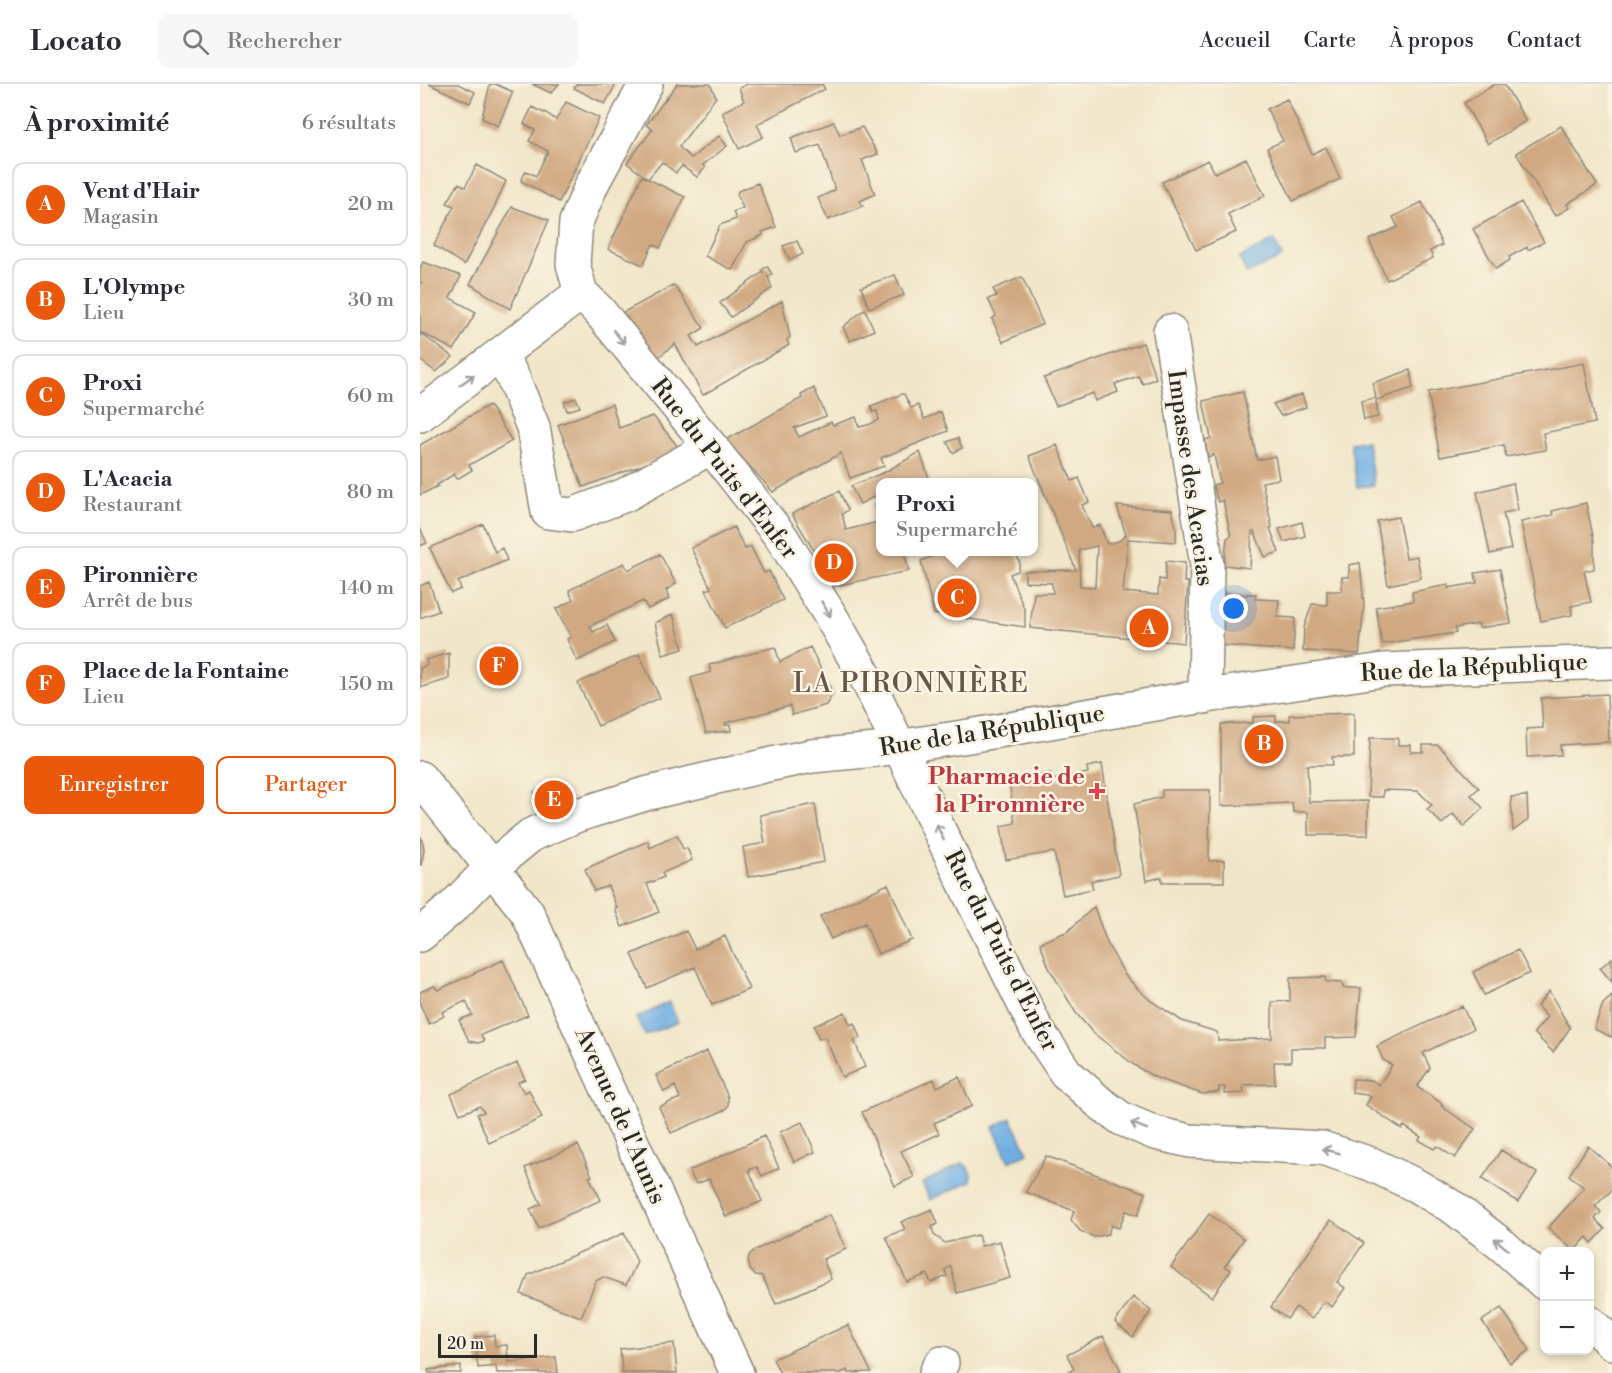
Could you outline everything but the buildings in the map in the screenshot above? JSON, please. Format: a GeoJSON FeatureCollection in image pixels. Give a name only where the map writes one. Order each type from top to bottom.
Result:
{"type":"FeatureCollection","features":[{"type":"Feature","properties":{"kind":"street"},"geometry":{"type":"LineString","coordinates":[[420,415],[581,293],[573,264],[576,222],[592,184],[646,84]]}},
{"type":"Feature","properties":{"kind":"street","name":"Rue du Puits d'Enfer"},"geometry":{"type":"LineString","coordinates":[[581,293],[599,311],[711,447],[782,538],[814,588],[868,681],[1036,1028],[1066,1073],[1122,1119],[1155,1133],[1190,1141],[1323,1148],[1371,1164],[1415,1185],[1454,1208],[1502,1245],[1540,1279]]}},
{"type":"Feature","properties":{"kind":"street","name":"Impasse des Acacias"},"geometry":{"type":"LineString","coordinates":[[1170,331],[1207,566],[1205,696]]}},
{"type":"Feature","properties":{"kind":"street"},"geometry":{"type":"LineString","coordinates":[[501,355],[533,427],[548,512],[572,515],[625,495],[711,447]]}},
{"type":"Feature","properties":{"kind":"street","name":"Rue de la République"},"geometry":{"type":"LineString","coordinates":[[420,935],[455,905],[491,868],[531,835],[578,815],[645,794],[782,762],[812,756],[876,750],[963,737],[1205,696],[1383,670],[1612,662]]}},
{"type":"Feature","properties":{"kind":"street","name":"Avenue de l'Aunis"},"geometry":{"type":"LineString","coordinates":[[420,778],[527,912],[737,1373]]}},
{"type":"Feature","properties":{"kind":"street"},"geometry":{"type":"LineString","coordinates":[[1594,1327],[1612,1343]]}},
{"type":"Feature","properties":{"kind":"water"},"geometry":{"type":"Polygon","coordinates":[[[1274,240],[1282,257],[1247,274],[1239,258],[1274,240]]]}},
{"type":"Feature","properties":{"kind":"water"},"geometry":{"type":"Polygon","coordinates":[[[1367,441],[1374,485],[1357,487],[1350,443],[1367,441]]]}},
{"type":"Feature","properties":{"kind":"water"},"geometry":{"type":"Polygon","coordinates":[[[669,1002],[678,1022],[645,1035],[636,1018],[669,1002]]]}},
{"type":"Feature","properties":{"kind":"water"},"geometry":{"type":"Polygon","coordinates":[[[1011,1118],[1028,1153],[1009,1162],[993,1127],[1011,1118]]]}},
{"type":"Feature","properties":{"kind":"water"},"geometry":{"type":"Polygon","coordinates":[[[963,1163],[970,1171],[971,1181],[930,1200],[922,1183],[963,1163]]]}},
{"type":"Feature","properties":{"kind":"place","name":"L'Acacia"},"geometry":{"type":"Point","coordinates":[834,563]}},
{"type":"Feature","properties":{"kind":"place","name":"Proxi"},"geometry":{"type":"Point","coordinates":[957,598]}},
{"type":"Feature","properties":{"kind":"place","name":"Vent d'Hair"},"geometry":{"type":"Point","coordinates":[1149,628]}},
{"type":"Feature","properties":{"kind":"place","name":"Place de la Fontaine"},"geometry":{"type":"Point","coordinates":[499,666]}},
{"type":"Feature","properties":{"kind":"place","name":"L'Olympe"},"geometry":{"type":"Point","coordinates":[1264,744]}},
{"type":"Feature","properties":{"kind":"place","name":"Pharmacie de la Pironnière"},"geometry":{"type":"Point","coordinates":[1097,791]}},
{"type":"Feature","properties":{"kind":"place","name":"Pironnière"},"geometry":{"type":"Point","coordinates":[554,800]}},
{"type":"Feature","properties":{"kind":"district","name":"LA PIRONNIÈRE"},"geometry":{"type":"Point","coordinates":[911,684]}}]}
